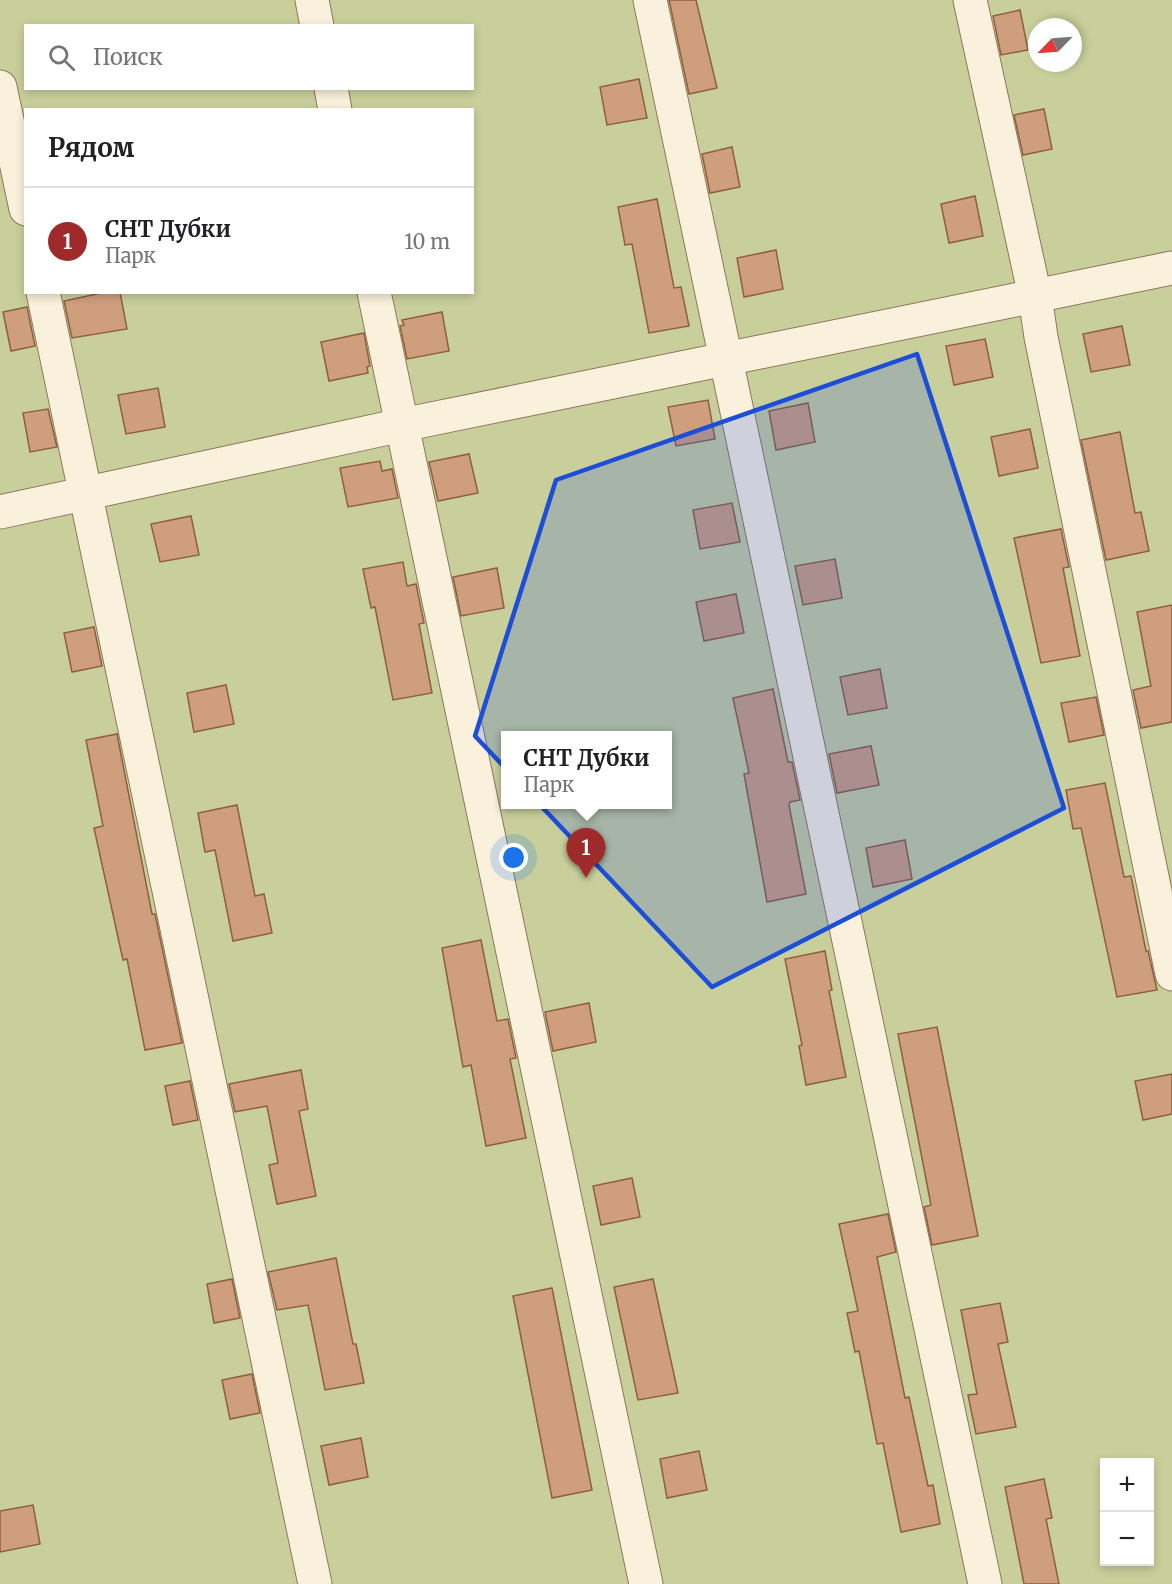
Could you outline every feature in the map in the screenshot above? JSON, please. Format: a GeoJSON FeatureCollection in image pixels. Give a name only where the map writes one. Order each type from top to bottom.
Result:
{"type":"FeatureCollection","features":[{"type":"Feature","properties":{"kind":"street"},"geometry":{"type":"LineString","coordinates":[[312,0],[318,24]]}},
{"type":"Feature","properties":{"kind":"street"},"geometry":{"type":"LineString","coordinates":[[650,0],[985,1584]]}},
{"type":"Feature","properties":{"kind":"street"},"geometry":{"type":"LineString","coordinates":[[970,0],[1035,296],[1041,337],[1172,974]]}},
{"type":"Feature","properties":{"kind":"street"},"geometry":{"type":"LineString","coordinates":[[0,87],[24,200]]}},
{"type":"Feature","properties":{"kind":"street"},"geometry":{"type":"LineString","coordinates":[[331,90],[335,108]]}},
{"type":"Feature","properties":{"kind":"street"},"geometry":{"type":"LineString","coordinates":[[0,512],[402,425],[1172,268]]}},
{"type":"Feature","properties":{"kind":"street"},"geometry":{"type":"LineString","coordinates":[[43,294],[315,1584]]}},
{"type":"Feature","properties":{"kind":"street"},"geometry":{"type":"LineString","coordinates":[[374,294],[646,1584]]}},
{"type":"Feature","properties":{"kind":"highlighted area"},"geometry":{"type":"Polygon","coordinates":[[[917,354],[1064,808],[712,987],[475,736],[556,480],[917,354]]]}},
{"type":"Feature","properties":{"kind":"green space"},"geometry":{"type":"Polygon","coordinates":[[[0,0],[1172,0],[1172,1584],[0,1584],[0,0]]]}},
{"type":"Feature","properties":{"kind":"building"},"geometry":{"type":"Polygon","coordinates":[[[669,0],[696,0],[717,88],[689,94],[669,0]]]}},
{"type":"Feature","properties":{"kind":"building"},"geometry":{"type":"Polygon","coordinates":[[[1020,10],[1028,50],[1001,55],[993,16],[1020,10]]]}},
{"type":"Feature","properties":{"kind":"building"},"geometry":{"type":"Polygon","coordinates":[[[639,79],[647,118],[607,125],[600,87],[639,79]]]}},
{"type":"Feature","properties":{"kind":"building"},"geometry":{"type":"Polygon","coordinates":[[[1044,109],[1052,149],[1023,155],[1014,115],[1044,109]]]}},
{"type":"Feature","properties":{"kind":"building"},"geometry":{"type":"Polygon","coordinates":[[[732,147],[740,187],[710,193],[702,154],[732,147]]]}},
{"type":"Feature","properties":{"kind":"building"},"geometry":{"type":"Polygon","coordinates":[[[975,196],[983,236],[949,243],[941,204],[975,196]]]}},
{"type":"Feature","properties":{"kind":"building"},"geometry":{"type":"Polygon","coordinates":[[[657,199],[674,288],[681,287],[689,326],[649,333],[632,244],[625,245],[618,207],[657,199]]]}},
{"type":"Feature","properties":{"kind":"building"},"geometry":{"type":"Polygon","coordinates":[[[776,250],[783,289],[744,297],[737,258],[776,250]]]}},
{"type":"Feature","properties":{"kind":"building"},"geometry":{"type":"Polygon","coordinates":[[[97,294],[120,294],[127,329],[72,338],[64,301],[97,294]]]}},
{"type":"Feature","properties":{"kind":"building"},"geometry":{"type":"Polygon","coordinates":[[[27,307],[35,346],[11,351],[3,312],[27,307]]]}},
{"type":"Feature","properties":{"kind":"building"},"geometry":{"type":"Polygon","coordinates":[[[442,312],[449,351],[407,359],[400,326],[404,325],[402,320],[442,312]]]}},
{"type":"Feature","properties":{"kind":"building"},"geometry":{"type":"Polygon","coordinates":[[[1122,326],[1130,365],[1091,372],[1083,334],[1122,326]]]}},
{"type":"Feature","properties":{"kind":"building"},"geometry":{"type":"Polygon","coordinates":[[[364,333],[370,366],[367,367],[368,373],[329,381],[321,342],[364,333]]]}},
{"type":"Feature","properties":{"kind":"building"},"geometry":{"type":"Polygon","coordinates":[[[985,339],[993,377],[954,385],[946,346],[985,339]]]}},
{"type":"Feature","properties":{"kind":"building"},"geometry":{"type":"Polygon","coordinates":[[[158,388],[165,427],[126,434],[118,395],[158,388]]]}},
{"type":"Feature","properties":{"kind":"building"},"geometry":{"type":"Polygon","coordinates":[[[708,400],[715,439],[676,446],[668,407],[708,400]]]}},
{"type":"Feature","properties":{"kind":"building"},"geometry":{"type":"Polygon","coordinates":[[[808,403],[815,442],[776,450],[769,411],[808,403]]]}},
{"type":"Feature","properties":{"kind":"building"},"geometry":{"type":"Polygon","coordinates":[[[48,409],[57,447],[30,452],[23,413],[48,409]]]}},
{"type":"Feature","properties":{"kind":"building"},"geometry":{"type":"Polygon","coordinates":[[[1030,429],[1038,468],[999,476],[991,437],[1030,429]]]}},
{"type":"Feature","properties":{"kind":"building"},"geometry":{"type":"Polygon","coordinates":[[[1120,432],[1135,513],[1141,512],[1149,551],[1106,560],[1081,440],[1120,432]]]}},
{"type":"Feature","properties":{"kind":"building"},"geometry":{"type":"Polygon","coordinates":[[[469,454],[478,493],[438,501],[429,462],[469,454]]]}},
{"type":"Feature","properties":{"kind":"building"},"geometry":{"type":"Polygon","coordinates":[[[380,461],[382,471],[392,469],[398,498],[348,507],[340,468],[380,461]]]}},
{"type":"Feature","properties":{"kind":"building"},"geometry":{"type":"Polygon","coordinates":[[[732,503],[740,542],[700,549],[693,510],[732,503]]]}},
{"type":"Feature","properties":{"kind":"building"},"geometry":{"type":"Polygon","coordinates":[[[191,516],[199,555],[160,562],[151,524],[191,516]]]}},
{"type":"Feature","properties":{"kind":"building"},"geometry":{"type":"Polygon","coordinates":[[[1061,529],[1069,567],[1063,568],[1080,656],[1041,663],[1014,538],[1061,529]]]}},
{"type":"Feature","properties":{"kind":"building"},"geometry":{"type":"Polygon","coordinates":[[[835,559],[842,598],[803,605],[795,566],[835,559]]]}},
{"type":"Feature","properties":{"kind":"building"},"geometry":{"type":"Polygon","coordinates":[[[403,562],[407,586],[416,584],[424,623],[419,624],[432,693],[393,700],[375,607],[371,608],[363,569],[403,562]]]}},
{"type":"Feature","properties":{"kind":"building"},"geometry":{"type":"Polygon","coordinates":[[[497,568],[504,608],[461,616],[453,577],[497,568]]]}},
{"type":"Feature","properties":{"kind":"building"},"geometry":{"type":"Polygon","coordinates":[[[736,594],[744,633],[704,641],[696,602],[736,594]]]}},
{"type":"Feature","properties":{"kind":"building"},"geometry":{"type":"Polygon","coordinates":[[[1172,605],[1172,722],[1141,728],[1133,690],[1151,686],[1137,612],[1172,605]]]}},
{"type":"Feature","properties":{"kind":"building"},"geometry":{"type":"Polygon","coordinates":[[[94,627],[102,666],[72,672],[64,633],[94,627]]]}},
{"type":"Feature","properties":{"kind":"building"},"geometry":{"type":"Polygon","coordinates":[[[880,669],[887,708],[848,715],[840,677],[880,669]]]}},
{"type":"Feature","properties":{"kind":"building"},"geometry":{"type":"Polygon","coordinates":[[[226,685],[234,724],[194,732],[187,693],[226,685]]]}},
{"type":"Feature","properties":{"kind":"building"},"geometry":{"type":"Polygon","coordinates":[[[773,689],[788,762],[792,762],[800,800],[790,802],[789,805],[806,894],[767,902],[744,774],[749,773],[733,698],[773,689]]]}},
{"type":"Feature","properties":{"kind":"building"},"geometry":{"type":"Polygon","coordinates":[[[1096,697],[1104,735],[1069,742],[1061,703],[1096,697]]]}},
{"type":"Feature","properties":{"kind":"building"},"geometry":{"type":"Polygon","coordinates":[[[117,734],[152,914],[155,914],[182,1043],[145,1050],[127,959],[123,960],[94,828],[103,826],[86,740],[117,734]]]}},
{"type":"Feature","properties":{"kind":"building"},"geometry":{"type":"Polygon","coordinates":[[[871,746],[879,785],[837,793],[829,754],[871,746]]]}},
{"type":"Feature","properties":{"kind":"building"},"geometry":{"type":"Polygon","coordinates":[[[1105,783],[1124,877],[1131,876],[1146,951],[1148,951],[1157,990],[1117,997],[1081,828],[1073,829],[1066,790],[1105,783]]]}},
{"type":"Feature","properties":{"kind":"building"},"geometry":{"type":"Polygon","coordinates":[[[237,805],[255,896],[264,894],[272,933],[233,941],[215,850],[205,852],[198,813],[237,805]]]}},
{"type":"Feature","properties":{"kind":"building"},"geometry":{"type":"Polygon","coordinates":[[[905,840],[912,879],[873,887],[866,848],[905,840]]]}},
{"type":"Feature","properties":{"kind":"building"},"geometry":{"type":"Polygon","coordinates":[[[481,940],[497,1021],[508,1019],[516,1058],[510,1059],[526,1138],[486,1146],[471,1065],[463,1067],[442,948],[481,940]]]}},
{"type":"Feature","properties":{"kind":"building"},"geometry":{"type":"Polygon","coordinates":[[[825,951],[832,990],[829,991],[846,1077],[806,1085],[799,1046],[802,1045],[785,959],[825,951]]]}},
{"type":"Feature","properties":{"kind":"building"},"geometry":{"type":"Polygon","coordinates":[[[589,1003],[596,1042],[553,1051],[545,1012],[589,1003]]]}},
{"type":"Feature","properties":{"kind":"building"},"geometry":{"type":"Polygon","coordinates":[[[937,1027],[978,1236],[932,1245],[924,1207],[931,1205],[898,1034],[937,1027]]]}},
{"type":"Feature","properties":{"kind":"building"},"geometry":{"type":"Polygon","coordinates":[[[301,1070],[308,1109],[299,1111],[316,1196],[277,1204],[269,1165],[278,1163],[267,1106],[235,1112],[229,1084],[301,1070]]]}},
{"type":"Feature","properties":{"kind":"building"},"geometry":{"type":"Polygon","coordinates":[[[1172,1074],[1172,1114],[1143,1120],[1135,1081],[1172,1074]]]}},
{"type":"Feature","properties":{"kind":"building"},"geometry":{"type":"Polygon","coordinates":[[[190,1081],[198,1120],[173,1125],[165,1086],[190,1081]]]}},
{"type":"Feature","properties":{"kind":"building"},"geometry":{"type":"Polygon","coordinates":[[[632,1178],[640,1217],[601,1225],[593,1186],[632,1178]]]}},
{"type":"Feature","properties":{"kind":"building"},"geometry":{"type":"Polygon","coordinates":[[[888,1214],[896,1252],[877,1257],[905,1398],[909,1397],[928,1486],[933,1485],[940,1524],[901,1532],[883,1443],[877,1444],[859,1351],[855,1352],[847,1313],[858,1311],[839,1224],[888,1214]]]}},
{"type":"Feature","properties":{"kind":"building"},"geometry":{"type":"Polygon","coordinates":[[[336,1258],[353,1344],[356,1344],[364,1383],[325,1390],[308,1305],[277,1310],[268,1272],[336,1258]]]}},
{"type":"Feature","properties":{"kind":"building"},"geometry":{"type":"Polygon","coordinates":[[[232,1279],[240,1318],[214,1323],[207,1284],[232,1279]]]}},
{"type":"Feature","properties":{"kind":"building"},"geometry":{"type":"Polygon","coordinates":[[[653,1279],[678,1393],[638,1400],[614,1287],[653,1279]]]}},
{"type":"Feature","properties":{"kind":"building"},"geometry":{"type":"Polygon","coordinates":[[[552,1288],[592,1490],[552,1498],[513,1296],[552,1288]]]}},
{"type":"Feature","properties":{"kind":"building"},"geometry":{"type":"Polygon","coordinates":[[[1000,1303],[1008,1342],[998,1344],[1016,1427],[976,1434],[968,1395],[977,1394],[961,1310],[1000,1303]]]}},
{"type":"Feature","properties":{"kind":"building"},"geometry":{"type":"Polygon","coordinates":[[[252,1374],[260,1413],[230,1419],[222,1380],[252,1374]]]}},
{"type":"Feature","properties":{"kind":"building"},"geometry":{"type":"Polygon","coordinates":[[[361,1438],[368,1477],[329,1485],[321,1446],[361,1438]]]}},
{"type":"Feature","properties":{"kind":"building"},"geometry":{"type":"Polygon","coordinates":[[[699,1451],[707,1490],[667,1498],[660,1459],[699,1451]]]}},
{"type":"Feature","properties":{"kind":"building"},"geometry":{"type":"Polygon","coordinates":[[[1044,1479],[1052,1518],[1046,1519],[1059,1584],[1024,1584],[1005,1487],[1044,1479]]]}},
{"type":"Feature","properties":{"kind":"building"},"geometry":{"type":"Polygon","coordinates":[[[33,1505],[40,1544],[0,1552],[0,1511],[33,1505]]]}},
{"type":"Feature","properties":{"kind":"place","name":"СНТ Дубки"},"geometry":{"type":"Point","coordinates":[586,878]}}]}
